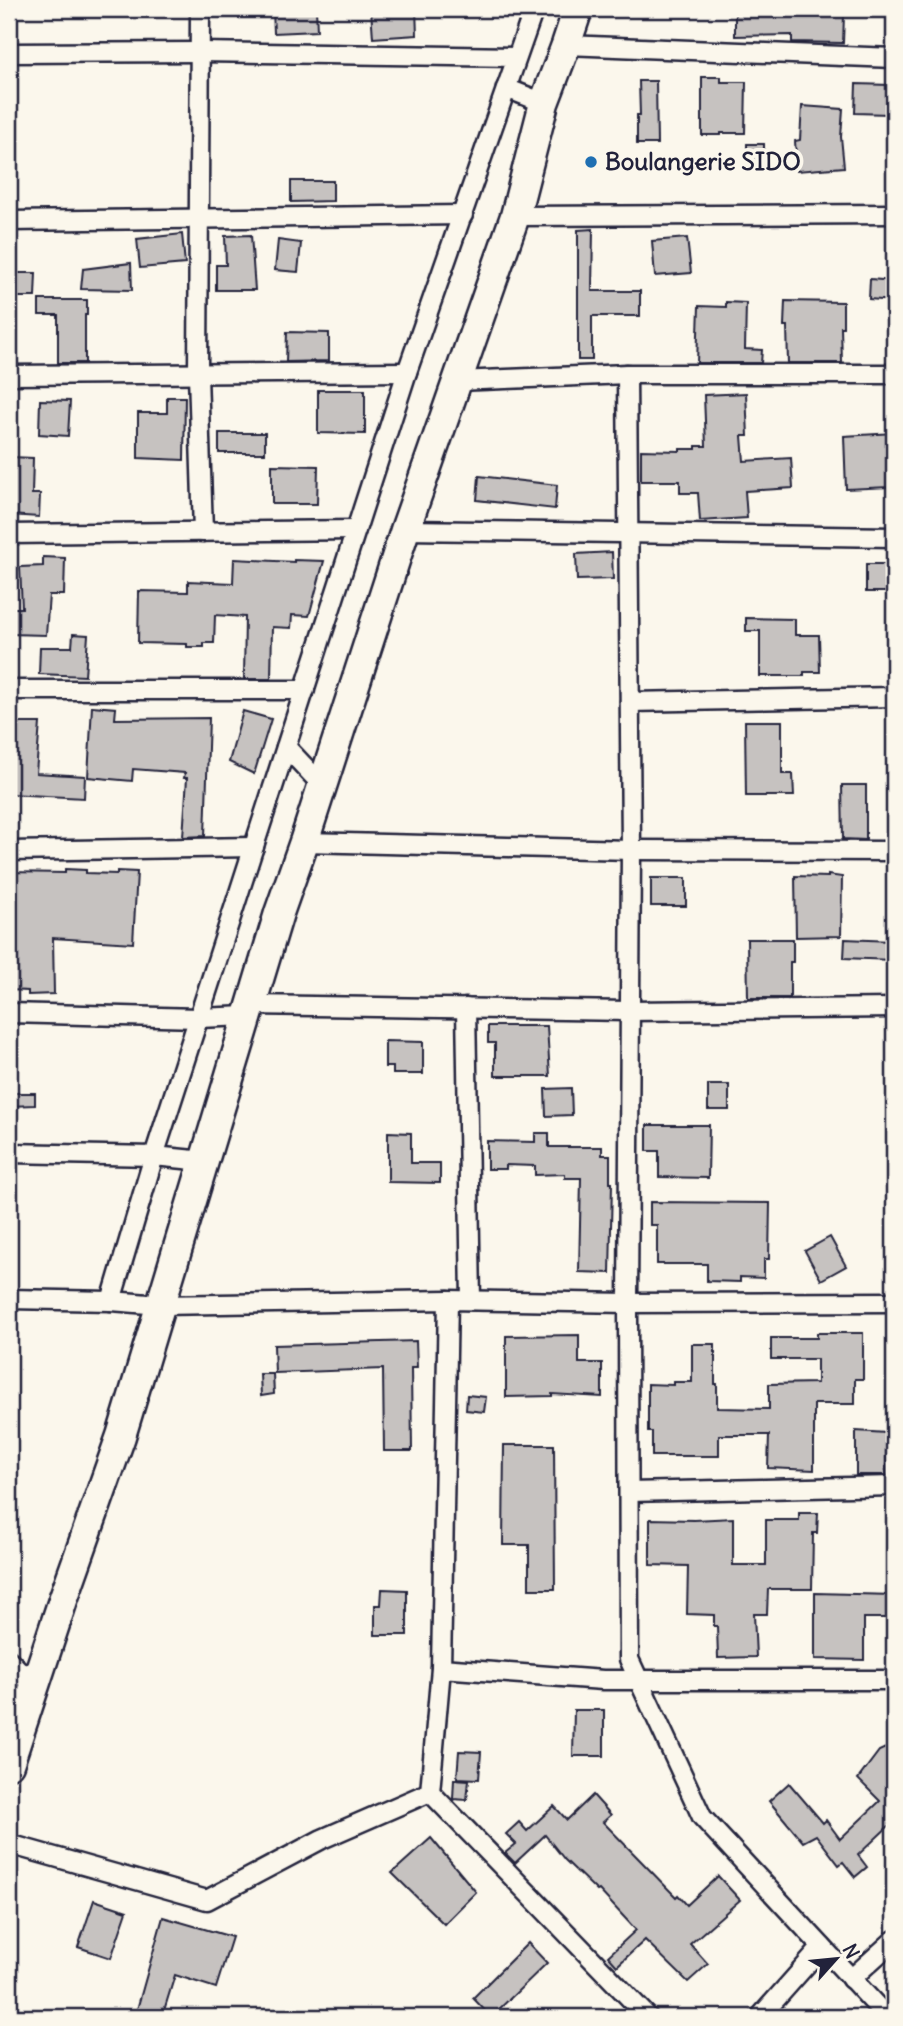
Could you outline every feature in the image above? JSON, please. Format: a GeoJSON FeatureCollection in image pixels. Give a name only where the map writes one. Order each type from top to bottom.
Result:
{"type":"FeatureCollection","features":[{"type":"Feature","properties":{"kind":"main road"},"geometry":{"type":"LineString","coordinates":[[9,1764],[121,1436],[279,913],[405,530],[515,216],[544,103],[578,9]]}},
{"type":"Feature","properties":{"kind":"street"},"geometry":{"type":"LineString","coordinates":[[200,9],[198,374],[203,532]]}},
{"type":"Feature","properties":{"kind":"street"},"geometry":{"type":"LineString","coordinates":[[111,1301],[154,1156],[407,372],[534,9]]}},
{"type":"Feature","properties":{"kind":"street"},"geometry":{"type":"LineString","coordinates":[[566,45],[894,58]]}},
{"type":"Feature","properties":{"kind":"street"},"geometry":{"type":"LineString","coordinates":[[9,53],[200,52],[516,57]]}},
{"type":"Feature","properties":{"kind":"street"},"geometry":{"type":"LineString","coordinates":[[506,88],[544,103]]}},
{"type":"Feature","properties":{"kind":"street"},"geometry":{"type":"LineString","coordinates":[[515,216],[894,214]]}},
{"type":"Feature","properties":{"kind":"street"},"geometry":{"type":"LineString","coordinates":[[9,221],[463,215]]}},
{"type":"Feature","properties":{"kind":"street"},"geometry":{"type":"LineString","coordinates":[[9,375],[407,372]]}},
{"type":"Feature","properties":{"kind":"street"},"geometry":{"type":"LineString","coordinates":[[457,381],[626,374],[894,374]]}},
{"type":"Feature","properties":{"kind":"street"},"geometry":{"type":"LineString","coordinates":[[626,374],[631,850],[629,1659],[702,1817],[887,2017]]}},
{"type":"Feature","properties":{"kind":"street"},"geometry":{"type":"LineString","coordinates":[[9,534],[356,530]]}},
{"type":"Feature","properties":{"kind":"street"},"geometry":{"type":"LineString","coordinates":[[405,530],[894,537]]}},
{"type":"Feature","properties":{"kind":"street"},"geometry":{"type":"LineString","coordinates":[[9,690],[304,690]]}},
{"type":"Feature","properties":{"kind":"street"},"geometry":{"type":"LineString","coordinates":[[630,702],[894,697]]}},
{"type":"Feature","properties":{"kind":"street"},"geometry":{"type":"LineString","coordinates":[[286,747],[322,785]]}},
{"type":"Feature","properties":{"kind":"street"},"geometry":{"type":"LineString","coordinates":[[304,842],[631,850],[894,851]]}},
{"type":"Feature","properties":{"kind":"street"},"geometry":{"type":"LineString","coordinates":[[9,851],[254,847]]}},
{"type":"Feature","properties":{"kind":"street"},"geometry":{"type":"LineString","coordinates":[[466,1008],[471,1300]]}},
{"type":"Feature","properties":{"kind":"street"},"geometry":{"type":"LineString","coordinates":[[9,1013],[198,1018],[250,1010],[466,1008],[629,1011],[894,1008]]}},
{"type":"Feature","properties":{"kind":"street"},"geometry":{"type":"LineString","coordinates":[[9,1153],[154,1156],[204,1161]]}},
{"type":"Feature","properties":{"kind":"street"},"geometry":{"type":"LineString","coordinates":[[9,1299],[161,1305],[448,1300],[894,1303]]}},
{"type":"Feature","properties":{"kind":"street"},"geometry":{"type":"LineString","coordinates":[[448,1300],[441,1668],[430,1792],[648,2017]]}},
{"type":"Feature","properties":{"kind":"street"},"geometry":{"type":"LineString","coordinates":[[629,1492],[894,1486]]}},
{"type":"Feature","properties":{"kind":"street"},"geometry":{"type":"LineString","coordinates":[[9,1660],[34,1686]]}},
{"type":"Feature","properties":{"kind":"street"},"geometry":{"type":"LineString","coordinates":[[441,1668],[603,1680],[894,1680]]}},
{"type":"Feature","properties":{"kind":"street"},"geometry":{"type":"LineString","coordinates":[[9,1844],[207,1900],[322,1839],[430,1792]]}},
{"type":"Feature","properties":{"kind":"street"},"geometry":{"type":"LineString","coordinates":[[852,1979],[894,1940]]}},
{"type":"Feature","properties":{"kind":"street"},"geometry":{"type":"LineString","coordinates":[[760,2017],[822,1947]]}},
{"type":"Feature","properties":{"kind":"building"},"geometry":{"type":"Polygon","coordinates":[[[273,9],[316,9],[317,31],[274,33],[273,9]]]}},
{"type":"Feature","properties":{"kind":"building"},"geometry":{"type":"Polygon","coordinates":[[[371,9],[416,9],[417,35],[373,38],[371,9]]]}},
{"type":"Feature","properties":{"kind":"building"},"geometry":{"type":"Polygon","coordinates":[[[735,9],[840,9],[840,14],[844,15],[843,43],[792,42],[792,35],[735,36],[735,9]]]}},
{"type":"Feature","properties":{"kind":"building"},"geometry":{"type":"Polygon","coordinates":[[[702,77],[721,77],[721,82],[746,82],[745,133],[702,135],[702,77]]]}},
{"type":"Feature","properties":{"kind":"building"},"geometry":{"type":"Polygon","coordinates":[[[639,81],[656,81],[657,144],[637,144],[639,81]]]}},
{"type":"Feature","properties":{"kind":"building"},"geometry":{"type":"Polygon","coordinates":[[[856,84],[890,85],[889,114],[855,113],[856,84]]]}},
{"type":"Feature","properties":{"kind":"building"},"geometry":{"type":"Polygon","coordinates":[[[802,106],[843,109],[841,137],[844,167],[797,171],[795,141],[800,140],[802,106]]]}},
{"type":"Feature","properties":{"kind":"building"},"geometry":{"type":"Polygon","coordinates":[[[747,144],[764,144],[764,171],[747,171],[747,144]]]}},
{"type":"Feature","properties":{"kind":"building"},"geometry":{"type":"Polygon","coordinates":[[[291,181],[333,181],[333,201],[291,202],[291,181]]]}},
{"type":"Feature","properties":{"kind":"building"},"geometry":{"type":"Polygon","coordinates":[[[593,229],[592,291],[640,291],[640,316],[592,316],[592,360],[578,360],[578,230],[593,229]]]}},
{"type":"Feature","properties":{"kind":"building"},"geometry":{"type":"Polygon","coordinates":[[[182,234],[185,264],[140,268],[137,239],[182,234]]]}},
{"type":"Feature","properties":{"kind":"building"},"geometry":{"type":"Polygon","coordinates":[[[251,235],[255,290],[216,290],[216,265],[226,265],[225,236],[251,235]]]}},
{"type":"Feature","properties":{"kind":"building"},"geometry":{"type":"Polygon","coordinates":[[[687,238],[691,273],[655,276],[652,241],[687,238]]]}},
{"type":"Feature","properties":{"kind":"building"},"geometry":{"type":"Polygon","coordinates":[[[278,240],[301,243],[298,272],[275,270],[278,240]]]}},
{"type":"Feature","properties":{"kind":"building"},"geometry":{"type":"Polygon","coordinates":[[[131,263],[132,290],[81,289],[83,269],[131,263]]]}},
{"type":"Feature","properties":{"kind":"building"},"geometry":{"type":"Polygon","coordinates":[[[9,273],[36,273],[35,297],[9,297],[9,273]]]}},
{"type":"Feature","properties":{"kind":"building"},"geometry":{"type":"Polygon","coordinates":[[[870,279],[894,281],[894,301],[869,299],[870,279]]]}},
{"type":"Feature","properties":{"kind":"building"},"geometry":{"type":"Polygon","coordinates":[[[39,300],[87,300],[85,363],[58,363],[58,315],[39,315],[39,300]]]}},
{"type":"Feature","properties":{"kind":"building"},"geometry":{"type":"Polygon","coordinates":[[[785,301],[843,302],[842,363],[788,363],[787,326],[784,326],[785,301]]]}},
{"type":"Feature","properties":{"kind":"building"},"geometry":{"type":"Polygon","coordinates":[[[726,302],[746,303],[745,349],[762,350],[761,363],[697,363],[699,306],[726,307],[726,302]]]}},
{"type":"Feature","properties":{"kind":"building"},"geometry":{"type":"Polygon","coordinates":[[[287,332],[329,333],[329,361],[286,362],[287,332]]]}},
{"type":"Feature","properties":{"kind":"building"},"geometry":{"type":"Polygon","coordinates":[[[318,390],[365,390],[365,434],[318,433],[318,390]]]}},
{"type":"Feature","properties":{"kind":"building"},"geometry":{"type":"Polygon","coordinates":[[[746,393],[748,436],[742,436],[744,461],[791,458],[793,488],[745,491],[747,518],[700,521],[698,493],[680,493],[680,481],[641,481],[641,450],[680,451],[706,446],[704,395],[746,393]]]}},
{"type":"Feature","properties":{"kind":"building"},"geometry":{"type":"Polygon","coordinates":[[[167,397],[185,397],[184,460],[138,458],[138,413],[167,413],[167,397]]]}},
{"type":"Feature","properties":{"kind":"building"},"geometry":{"type":"Polygon","coordinates":[[[40,400],[70,401],[68,436],[39,434],[40,400]]]}},
{"type":"Feature","properties":{"kind":"building"},"geometry":{"type":"Polygon","coordinates":[[[219,433],[265,433],[265,453],[219,453],[219,433]]]}},
{"type":"Feature","properties":{"kind":"building"},"geometry":{"type":"Polygon","coordinates":[[[894,433],[894,460],[889,460],[890,487],[846,489],[844,436],[894,433]]]}},
{"type":"Feature","properties":{"kind":"building"},"geometry":{"type":"Polygon","coordinates":[[[11,457],[33,458],[32,494],[40,494],[39,517],[9,515],[11,457]]]}},
{"type":"Feature","properties":{"kind":"building"},"geometry":{"type":"Polygon","coordinates":[[[272,465],[318,466],[317,504],[272,504],[272,465]]]}},
{"type":"Feature","properties":{"kind":"building"},"geometry":{"type":"Polygon","coordinates":[[[479,476],[557,485],[555,509],[477,500],[479,476]]]}},
{"type":"Feature","properties":{"kind":"building"},"geometry":{"type":"Polygon","coordinates":[[[612,552],[613,579],[577,580],[576,554],[612,552]]]}},
{"type":"Feature","properties":{"kind":"building"},"geometry":{"type":"Polygon","coordinates":[[[43,557],[65,558],[64,595],[49,595],[46,635],[9,634],[9,608],[22,608],[20,567],[43,566],[43,557]]]}},
{"type":"Feature","properties":{"kind":"building"},"geometry":{"type":"Polygon","coordinates":[[[234,559],[324,561],[309,616],[292,615],[291,628],[272,627],[271,679],[244,679],[245,617],[215,615],[214,643],[204,643],[204,647],[138,643],[139,591],[188,592],[188,581],[233,583],[234,559]]]}},
{"type":"Feature","properties":{"kind":"building"},"geometry":{"type":"Polygon","coordinates":[[[866,564],[894,564],[894,589],[889,589],[889,592],[866,592],[866,564]]]}},
{"type":"Feature","properties":{"kind":"building"},"geometry":{"type":"Polygon","coordinates":[[[746,618],[795,619],[795,635],[819,635],[820,672],[804,672],[804,676],[760,676],[760,631],[746,631],[746,618]]]}},
{"type":"Feature","properties":{"kind":"building"},"geometry":{"type":"Polygon","coordinates":[[[73,634],[88,635],[85,676],[39,674],[40,647],[72,647],[73,634]]]}},
{"type":"Feature","properties":{"kind":"building"},"geometry":{"type":"Polygon","coordinates":[[[92,706],[116,708],[115,719],[209,718],[205,836],[183,837],[187,778],[184,778],[185,773],[133,769],[132,781],[88,777],[92,706]]]}},
{"type":"Feature","properties":{"kind":"building"},"geometry":{"type":"Polygon","coordinates":[[[243,711],[271,719],[254,774],[229,762],[243,711]]]}},
{"type":"Feature","properties":{"kind":"building"},"geometry":{"type":"Polygon","coordinates":[[[745,721],[782,721],[782,774],[793,774],[794,796],[746,796],[745,721]]]}},
{"type":"Feature","properties":{"kind":"building"},"geometry":{"type":"Polygon","coordinates":[[[9,723],[40,723],[36,773],[85,776],[84,798],[9,794],[9,723]]]}},
{"type":"Feature","properties":{"kind":"building"},"geometry":{"type":"Polygon","coordinates":[[[842,785],[866,785],[866,840],[843,839],[842,785]]]}},
{"type":"Feature","properties":{"kind":"building"},"geometry":{"type":"Polygon","coordinates":[[[65,869],[86,870],[86,873],[137,872],[133,943],[53,938],[54,994],[28,995],[28,991],[9,990],[9,872],[65,873],[65,869]]]}},
{"type":"Feature","properties":{"kind":"building"},"geometry":{"type":"Polygon","coordinates":[[[795,876],[842,877],[841,936],[796,937],[795,876]]]}},
{"type":"Feature","properties":{"kind":"building"},"geometry":{"type":"Polygon","coordinates":[[[651,878],[686,878],[686,906],[651,906],[651,878]]]}},
{"type":"Feature","properties":{"kind":"building"},"geometry":{"type":"Polygon","coordinates":[[[747,939],[793,939],[790,998],[748,998],[747,939]]]}},
{"type":"Feature","properties":{"kind":"building"},"geometry":{"type":"Polygon","coordinates":[[[845,939],[891,941],[891,960],[844,958],[845,939]]]}},
{"type":"Feature","properties":{"kind":"building"},"geometry":{"type":"Polygon","coordinates":[[[488,1026],[547,1026],[550,1076],[495,1076],[495,1043],[488,1043],[488,1026]]]}},
{"type":"Feature","properties":{"kind":"building"},"geometry":{"type":"Polygon","coordinates":[[[385,1041],[423,1042],[423,1074],[393,1074],[393,1067],[385,1067],[385,1041]]]}},
{"type":"Feature","properties":{"kind":"building"},"geometry":{"type":"Polygon","coordinates":[[[708,1085],[729,1085],[729,1110],[708,1110],[708,1085]]]}},
{"type":"Feature","properties":{"kind":"building"},"geometry":{"type":"Polygon","coordinates":[[[571,1088],[572,1115],[546,1116],[545,1089],[571,1088]]]}},
{"type":"Feature","properties":{"kind":"building"},"geometry":{"type":"Polygon","coordinates":[[[9,1093],[35,1093],[35,1105],[9,1106],[9,1093]]]}},
{"type":"Feature","properties":{"kind":"building"},"geometry":{"type":"Polygon","coordinates":[[[647,1125],[709,1125],[708,1178],[659,1177],[659,1151],[647,1151],[647,1125]]]}},
{"type":"Feature","properties":{"kind":"building"},"geometry":{"type":"Polygon","coordinates":[[[388,1132],[411,1133],[411,1163],[440,1163],[440,1183],[388,1182],[388,1132]]]}},
{"type":"Feature","properties":{"kind":"building"},"geometry":{"type":"Polygon","coordinates":[[[535,1133],[549,1133],[549,1147],[602,1147],[602,1155],[610,1155],[610,1273],[579,1272],[581,1178],[565,1178],[565,1174],[535,1175],[535,1166],[506,1165],[506,1169],[487,1169],[487,1141],[535,1142],[535,1133]]]}},
{"type":"Feature","properties":{"kind":"building"},"geometry":{"type":"Polygon","coordinates":[[[650,1202],[770,1203],[769,1259],[764,1259],[764,1278],[740,1277],[740,1282],[707,1281],[707,1264],[657,1264],[657,1225],[650,1225],[650,1202]]]}},
{"type":"Feature","properties":{"kind":"building"},"geometry":{"type":"Polygon","coordinates":[[[830,1237],[846,1266],[821,1280],[805,1251],[830,1237]]]}},
{"type":"Feature","properties":{"kind":"building"},"geometry":{"type":"Polygon","coordinates":[[[817,1333],[863,1333],[863,1379],[855,1379],[855,1404],[814,1404],[814,1470],[768,1468],[769,1435],[719,1435],[719,1456],[652,1456],[652,1432],[648,1432],[648,1384],[673,1385],[673,1382],[692,1382],[692,1344],[715,1344],[717,1408],[769,1409],[769,1384],[817,1383],[817,1359],[771,1359],[771,1338],[817,1338],[817,1333]]]}},
{"type":"Feature","properties":{"kind":"building"},"geometry":{"type":"Polygon","coordinates":[[[579,1335],[579,1363],[602,1363],[602,1397],[552,1394],[506,1397],[506,1336],[579,1335]]]}},
{"type":"Feature","properties":{"kind":"building"},"geometry":{"type":"Polygon","coordinates":[[[416,1341],[417,1368],[411,1368],[412,1451],[384,1451],[383,1369],[275,1373],[274,1345],[416,1341]]]}},
{"type":"Feature","properties":{"kind":"building"},"geometry":{"type":"Polygon","coordinates":[[[260,1374],[273,1374],[274,1394],[261,1396],[260,1374]]]}},
{"type":"Feature","properties":{"kind":"building"},"geometry":{"type":"Polygon","coordinates":[[[467,1395],[486,1397],[484,1412],[466,1410],[467,1395]]]}},
{"type":"Feature","properties":{"kind":"building"},"geometry":{"type":"Polygon","coordinates":[[[856,1431],[886,1433],[887,1475],[856,1475],[856,1431]]]}},
{"type":"Feature","properties":{"kind":"building"},"geometry":{"type":"Polygon","coordinates":[[[504,1445],[554,1445],[555,1589],[529,1589],[529,1545],[503,1545],[504,1445]]]}},
{"type":"Feature","properties":{"kind":"building"},"geometry":{"type":"Polygon","coordinates":[[[799,1513],[818,1513],[817,1533],[813,1533],[812,1589],[768,1589],[767,1614],[754,1614],[756,1657],[718,1658],[714,1615],[687,1614],[688,1566],[650,1565],[650,1519],[733,1518],[733,1565],[766,1565],[766,1520],[799,1520],[799,1513]]]}},
{"type":"Feature","properties":{"kind":"building"},"geometry":{"type":"Polygon","coordinates":[[[382,1589],[407,1590],[407,1635],[375,1635],[375,1605],[381,1605],[382,1589]]]}},
{"type":"Feature","properties":{"kind":"building"},"geometry":{"type":"Polygon","coordinates":[[[815,1593],[894,1595],[894,1618],[864,1618],[864,1660],[815,1659],[815,1593]]]}},
{"type":"Feature","properties":{"kind":"building"},"geometry":{"type":"Polygon","coordinates":[[[574,1710],[604,1710],[604,1756],[573,1756],[574,1710]]]}},
{"type":"Feature","properties":{"kind":"building"},"geometry":{"type":"Polygon","coordinates":[[[894,1744],[894,1821],[858,1855],[867,1867],[855,1877],[843,1862],[839,1865],[816,1835],[803,1842],[769,1801],[789,1783],[823,1823],[826,1820],[840,1839],[880,1801],[858,1779],[879,1751],[894,1744]]]}},
{"type":"Feature","properties":{"kind":"building"},"geometry":{"type":"Polygon","coordinates":[[[459,1751],[481,1752],[479,1779],[457,1778],[459,1751]]]}},
{"type":"Feature","properties":{"kind":"building"},"geometry":{"type":"Polygon","coordinates":[[[454,1779],[469,1780],[467,1800],[453,1799],[454,1779]]]}},
{"type":"Feature","properties":{"kind":"building"},"geometry":{"type":"Polygon","coordinates":[[[593,1795],[611,1815],[603,1822],[687,1905],[718,1876],[740,1900],[690,1944],[708,1964],[688,1982],[645,1940],[617,1966],[608,1956],[636,1930],[599,1890],[565,1860],[545,1835],[515,1863],[505,1853],[516,1844],[506,1834],[519,1822],[527,1831],[554,1806],[567,1820],[593,1795]]]}},
{"type":"Feature","properties":{"kind":"building"},"geometry":{"type":"Polygon","coordinates":[[[431,1838],[476,1892],[444,1924],[392,1873],[431,1838]]]}},
{"type":"Feature","properties":{"kind":"building"},"geometry":{"type":"Polygon","coordinates":[[[94,1900],[127,1911],[111,1958],[78,1947],[94,1900]]]}},
{"type":"Feature","properties":{"kind":"building"},"geometry":{"type":"Polygon","coordinates":[[[163,1917],[232,1937],[216,1988],[175,1975],[162,2017],[149,2017],[136,2013],[163,1917]]]}},
{"type":"Feature","properties":{"kind":"building"},"geometry":{"type":"Polygon","coordinates":[[[528,1943],[547,1963],[491,2017],[473,1998],[528,1943]]]}},
{"type":"Feature","properties":{"kind":"place","name":"Boulangerie SIDO"},"geometry":{"type":"Point","coordinates":[591,162]}}]}
